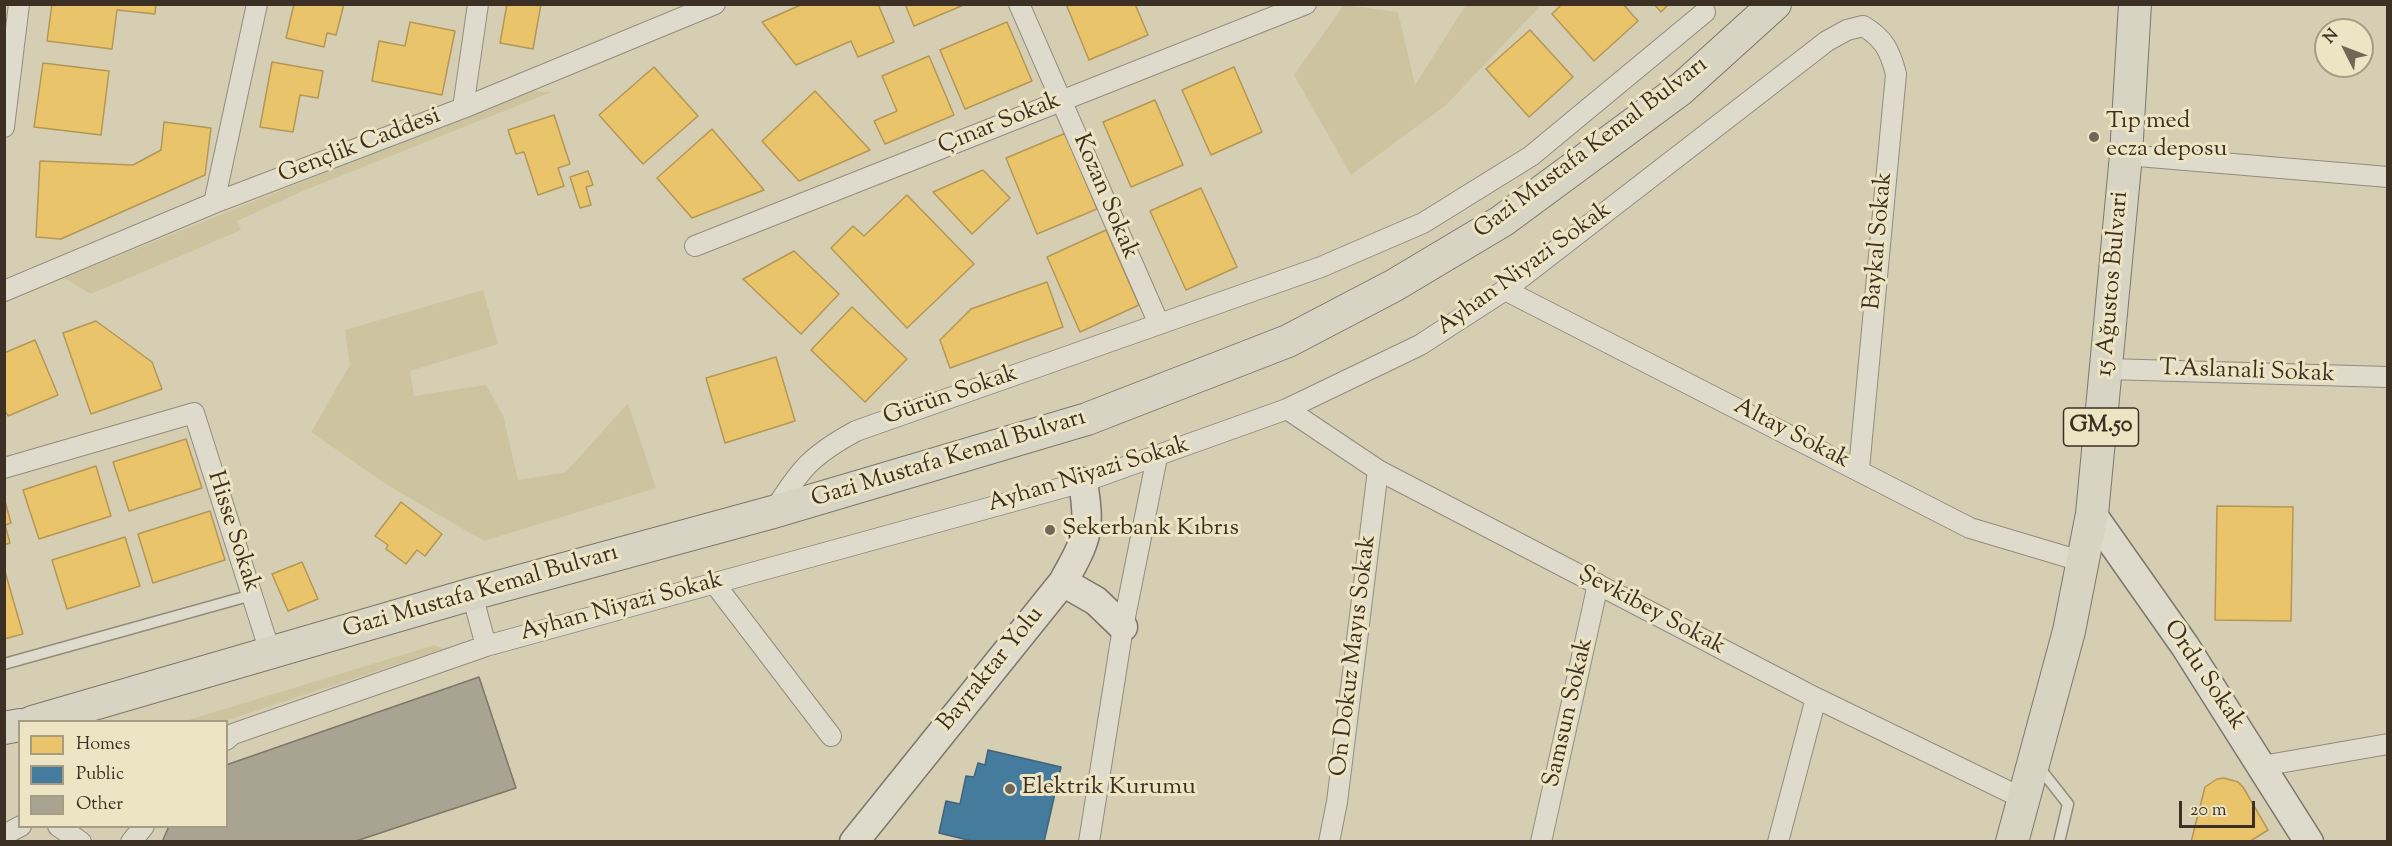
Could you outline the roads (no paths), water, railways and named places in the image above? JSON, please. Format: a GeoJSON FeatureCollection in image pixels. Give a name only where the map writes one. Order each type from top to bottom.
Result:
{"type":"FeatureCollection","features":[{"type":"Feature","properties":{"kind":"main road","name":"Gazi Mustafa Kemal Bulvarı"},"geometry":{"type":"LineString","coordinates":[[39,720],[472,594],[773,512],[1087,419],[1288,341],[1393,286],[1502,221],[1681,89],[1775,4]]}},
{"type":"Feature","properties":{"kind":"main road","name":"15 Ağustos Bulvari"},"geometry":{"type":"LineString","coordinates":[[2012,842],[2069,631],[2092,514],[2126,155],[2135,4]]}},
{"type":"Feature","properties":{"kind":"street"},"geometry":{"type":"LineString","coordinates":[[214,202],[257,4]]}},
{"type":"Feature","properties":{"kind":"street"},"geometry":{"type":"LineString","coordinates":[[463,108],[478,4]]}},
{"type":"Feature","properties":{"kind":"street","name":"Kozan Sokak"},"geometry":{"type":"LineString","coordinates":[[1019,4],[1159,324]]}},
{"type":"Feature","properties":{"kind":"street","name":"Çınar Sokak"},"geometry":{"type":"LineString","coordinates":[[695,246],[1306,4]]}},
{"type":"Feature","properties":{"kind":"street","name":"Gençlik Caddesi"},"geometry":{"type":"LineString","coordinates":[[4,291],[214,202],[463,108],[714,5]]}},
{"type":"Feature","properties":{"kind":"street","name":"Gürün Sokak"},"geometry":{"type":"LineString","coordinates":[[773,512],[800,471],[823,449],[856,431],[1321,267],[1423,223],[1531,156],[1705,12]]}},
{"type":"Feature","properties":{"kind":"street"},"geometry":{"type":"LineString","coordinates":[[4,127],[13,16]]}},
{"type":"Feature","properties":{"kind":"street","name":"Ayhan Niyazi Sokak"},"geometry":{"type":"LineString","coordinates":[[228,738],[233,734],[486,646],[1083,482],[1287,409],[1420,345],[1505,290],[1827,41],[1846,30],[1863,26]]}},
{"type":"Feature","properties":{"kind":"street","name":"Baykal Sokak"},"geometry":{"type":"LineString","coordinates":[[1859,469],[1896,74],[1889,49],[1876,34],[1863,26]]}},
{"type":"Feature","properties":{"kind":"street"},"geometry":{"type":"LineString","coordinates":[[2126,155],[2388,177]]}},
{"type":"Feature","properties":{"kind":"street","name":"Altay Sokak"},"geometry":{"type":"LineString","coordinates":[[1505,290],[1859,469],[1970,528],[2084,562]]}},
{"type":"Feature","properties":{"kind":"street","name":"T.Aslanali Sokak"},"geometry":{"type":"LineString","coordinates":[[2107,369],[2388,377]]}},
{"type":"Feature","properties":{"kind":"street","name":"Şevkibey Sokak"},"geometry":{"type":"LineString","coordinates":[[1287,409],[1378,470],[1816,698],[2024,799]]}},
{"type":"Feature","properties":{"kind":"street","name":"Hisse Sokak"},"geometry":{"type":"LineString","coordinates":[[4,468],[195,413],[270,652]]}},
{"type":"Feature","properties":{"kind":"street"},"geometry":{"type":"LineString","coordinates":[[1089,842],[1124,627],[1157,457]]}},
{"type":"Feature","properties":{"kind":"street","name":"On Dokuz Mayıs Sokak"},"geometry":{"type":"LineString","coordinates":[[1329,842],[1337,802],[1378,470]]}},
{"type":"Feature","properties":{"kind":"street","name":"Bayraktar Yolu"},"geometry":{"type":"LineString","coordinates":[[854,842],[1063,582],[1084,544],[1088,516],[1083,482]]}},
{"type":"Feature","properties":{"kind":"street","name":"Ordu Sokak"},"geometry":{"type":"LineString","coordinates":[[2092,514],[2185,646],[2309,842]]}},
{"type":"Feature","properties":{"kind":"street"},"geometry":{"type":"LineString","coordinates":[[1063,582],[1096,601],[1124,627]]}},
{"type":"Feature","properties":{"kind":"street"},"geometry":{"type":"LineString","coordinates":[[714,583],[831,736]]}},
{"type":"Feature","properties":{"kind":"street","name":"Samsun Sokak"},"geometry":{"type":"LineString","coordinates":[[1541,842],[1598,584]]}},
{"type":"Feature","properties":{"kind":"street"},"geometry":{"type":"LineString","coordinates":[[472,594],[486,646]]}},
{"type":"Feature","properties":{"kind":"street"},"geometry":{"type":"LineString","coordinates":[[1778,842],[1816,698]]}},
{"type":"Feature","properties":{"kind":"street"},"geometry":{"type":"LineString","coordinates":[[2262,766],[2388,744]]}},
{"type":"Feature","properties":{"kind":"street"},"geometry":{"type":"LineString","coordinates":[[4,835],[18,828]]}},
{"type":"Feature","properties":{"kind":"street"},"geometry":{"type":"LineString","coordinates":[[62,828],[81,842]]}},
{"type":"Feature","properties":{"kind":"street"},"geometry":{"type":"LineString","coordinates":[[131,842],[142,828]]}},
{"type":"Feature","properties":{"kind":"lane"},"geometry":{"type":"LineString","coordinates":[[4,664],[252,595]]}},
{"type":"Feature","properties":{"kind":"lane"},"geometry":{"type":"LineString","coordinates":[[2034,761],[2068,804],[2059,842]]}},
{"type":"Feature","properties":{"kind":"place","name":"Tıp med ecza deposu"},"geometry":{"type":"Point","coordinates":[2094,137]}},
{"type":"Feature","properties":{"kind":"place","name":"Şekerbank Kıbrıs"},"geometry":{"type":"Point","coordinates":[1050,530]}},
{"type":"Feature","properties":{"kind":"place","name":"Elektrik Kurumu"},"geometry":{"type":"Point","coordinates":[1010,789]}}]}
